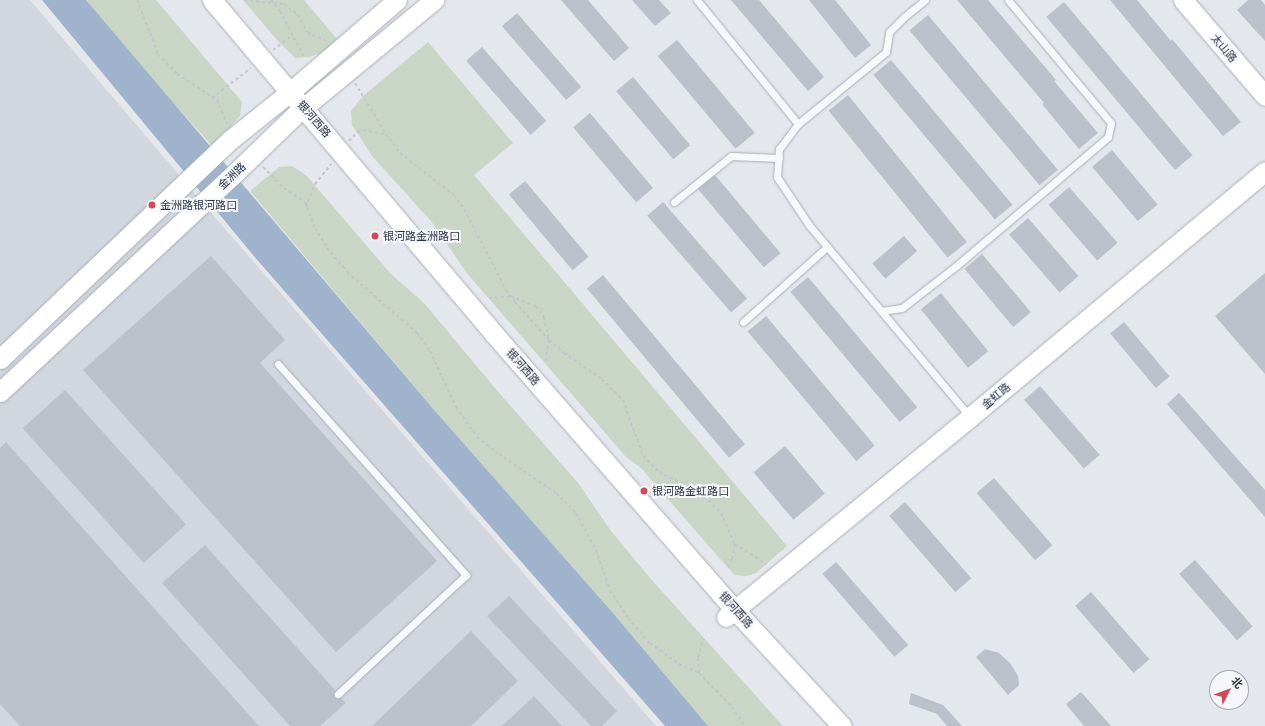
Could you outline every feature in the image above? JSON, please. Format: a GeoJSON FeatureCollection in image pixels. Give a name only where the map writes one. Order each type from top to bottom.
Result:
{"type":"FeatureCollection","features":[{"type":"Feature","properties":{"kind":"main road","name":"银河西路"},"geometry":{"type":"LineString","coordinates":[[198,0],[301,110],[828,726]]}},
{"type":"Feature","properties":{"kind":"main road","name":"银河西路"},"geometry":{"type":"LineString","coordinates":[[212,0],[286,95]]}},
{"type":"Feature","properties":{"kind":"main road"},"geometry":{"type":"LineString","coordinates":[[0,359],[187,181],[230,134],[286,95],[397,0]]}},
{"type":"Feature","properties":{"kind":"main road","name":"金洲路"},"geometry":{"type":"LineString","coordinates":[[0,392],[301,110],[434,0]]}},
{"type":"Feature","properties":{"kind":"main road","name":"太山路"},"geometry":{"type":"LineString","coordinates":[[1183,0],[1265,96]]}},
{"type":"Feature","properties":{"kind":"main road","name":"金虹路"},"geometry":{"type":"LineString","coordinates":[[730,613],[970,417],[1265,171]]}},
{"type":"Feature","properties":{"kind":"main road","name":"银河西路"},"geometry":{"type":"LineString","coordinates":[[730,613],[842,726]]}},
{"type":"Feature","properties":{"kind":"lane"},"geometry":{"type":"LineString","coordinates":[[697,0],[798,124]]}},
{"type":"Feature","properties":{"kind":"lane"},"geometry":{"type":"LineString","coordinates":[[925,0],[904,17],[889,32],[886,52],[798,124],[779,149],[777,177],[809,225],[970,417]]}},
{"type":"Feature","properties":{"kind":"lane"},"geometry":{"type":"LineString","coordinates":[[881,311],[902,308],[956,266],[1108,137],[1111,123],[1008,0]]}},
{"type":"Feature","properties":{"kind":"lane"},"geometry":{"type":"LineString","coordinates":[[674,202],[731,156],[779,158]]}},
{"type":"Feature","properties":{"kind":"lane"},"geometry":{"type":"LineString","coordinates":[[743,322],[827,247]]}},
{"type":"Feature","properties":{"kind":"lane"},"geometry":{"type":"LineString","coordinates":[[278,364],[466,575],[338,694]]}},
{"type":"Feature","properties":{"kind":"path"},"geometry":{"type":"LineString","coordinates":[[137,0],[158,54],[178,74],[217,100],[230,134]]}},
{"type":"Feature","properties":{"kind":"path"},"geometry":{"type":"LineString","coordinates":[[271,0],[280,10],[304,57]]}},
{"type":"Feature","properties":{"kind":"path"},"geometry":{"type":"LineString","coordinates":[[212,98],[228,85]]}},
{"type":"Feature","properties":{"kind":"path"},"geometry":{"type":"LineString","coordinates":[[347,144],[357,132],[363,130],[386,134],[400,153],[454,195],[478,232],[490,261],[511,296],[549,340],[564,353],[602,379],[623,400],[643,456],[659,472],[700,492],[721,513],[735,544],[766,564]]}},
{"type":"Feature","properties":{"kind":"path"},"geometry":{"type":"LineString","coordinates":[[306,207],[314,184],[333,161]]}},
{"type":"Feature","properties":{"kind":"path"},"geometry":{"type":"LineString","coordinates":[[259,163],[284,188],[305,202],[315,228],[327,248],[347,272],[417,333],[430,351],[456,407],[477,436],[498,454],[556,493],[576,513],[596,550],[610,590],[628,618],[650,643],[679,664],[699,673],[732,707],[745,726]]}},
{"type":"Feature","properties":{"kind":"path"},"geometry":{"type":"LineString","coordinates":[[489,298],[511,296],[536,306],[544,317],[549,340],[545,362]]}},
{"type":"Feature","properties":{"kind":"path"},"geometry":{"type":"LineString","coordinates":[[728,568],[732,559],[735,544]]}},
{"type":"Feature","properties":{"kind":"path"},"geometry":{"type":"LineString","coordinates":[[699,673],[698,657],[704,639]]}},
{"type":"Feature","properties":{"kind":"shaded area"},"geometry":{"type":"Polygon","coordinates":[[[0,0],[30,0],[220,223],[656,726],[0,726],[0,0]]]}},
{"type":"Feature","properties":{"kind":"green space"},"geometry":{"type":"Polygon","coordinates":[[[86,0],[156,0],[242,102],[240,116],[213,147],[147,74],[86,0]]]}},
{"type":"Feature","properties":{"kind":"green space"},"geometry":{"type":"Polygon","coordinates":[[[243,0],[304,0],[337,39],[324,52],[309,57],[295,58],[277,40],[243,0]]]}},
{"type":"Feature","properties":{"kind":"green space"},"geometry":{"type":"Polygon","coordinates":[[[428,42],[513,143],[474,175],[787,546],[756,573],[746,576],[735,575],[641,468],[626,457],[466,272],[431,221],[372,156],[352,125],[351,111],[363,96],[428,42]]]}},
{"type":"Feature","properties":{"kind":"green space"},"geometry":{"type":"Polygon","coordinates":[[[292,166],[307,176],[390,273],[424,303],[494,387],[579,484],[611,531],[650,578],[783,726],[708,726],[613,613],[435,411],[250,191],[279,167],[292,166]]]}},
{"type":"Feature","properties":{"kind":"water"},"geometry":{"type":"Polygon","coordinates":[[[42,0],[86,0],[435,411],[613,613],[708,726],[665,726],[253,255],[42,0]]]}},
{"type":"Feature","properties":{"kind":"building"},"geometry":{"type":"Polygon","coordinates":[[[561,0],[588,0],[629,48],[614,61],[561,0]]]}},
{"type":"Feature","properties":{"kind":"building"},"geometry":{"type":"Polygon","coordinates":[[[632,0],[659,0],[671,13],[655,26],[632,0]]]}},
{"type":"Feature","properties":{"kind":"building"},"geometry":{"type":"Polygon","coordinates":[[[731,0],[759,0],[824,77],[808,91],[731,0]]]}},
{"type":"Feature","properties":{"kind":"building"},"geometry":{"type":"Polygon","coordinates":[[[809,0],[835,0],[871,45],[855,58],[809,0]]]}},
{"type":"Feature","properties":{"kind":"building"},"geometry":{"type":"Polygon","coordinates":[[[957,0],[988,0],[1056,80],[1054,81],[1098,133],[1079,149],[1042,104],[1044,103],[957,0]]]}},
{"type":"Feature","properties":{"kind":"building"},"geometry":{"type":"Polygon","coordinates":[[[1110,0],[1137,0],[1171,41],[1172,39],[1241,122],[1223,136],[1110,0]]]}},
{"type":"Feature","properties":{"kind":"building"},"geometry":{"type":"Polygon","coordinates":[[[1248,0],[1261,0],[1265,5],[1265,41],[1237,10],[1248,0]]]}},
{"type":"Feature","properties":{"kind":"building"},"geometry":{"type":"Polygon","coordinates":[[[1064,2],[1193,155],[1175,170],[1046,17],[1064,2]]]}},
{"type":"Feature","properties":{"kind":"building"},"geometry":{"type":"Polygon","coordinates":[[[517,13],[581,87],[566,100],[502,26],[517,13]]]}},
{"type":"Feature","properties":{"kind":"building"},"geometry":{"type":"Polygon","coordinates":[[[928,15],[1058,170],[1039,185],[910,30],[928,15]]]}},
{"type":"Feature","properties":{"kind":"building"},"geometry":{"type":"Polygon","coordinates":[[[677,40],[755,133],[736,149],[658,56],[677,40]]]}},
{"type":"Feature","properties":{"kind":"building"},"geometry":{"type":"Polygon","coordinates":[[[482,47],[546,121],[530,135],[466,61],[482,47]]]}},
{"type":"Feature","properties":{"kind":"building"},"geometry":{"type":"Polygon","coordinates":[[[891,60],[1012,205],[995,220],[873,75],[891,60]]]}},
{"type":"Feature","properties":{"kind":"building"},"geometry":{"type":"Polygon","coordinates":[[[633,77],[690,145],[673,159],[616,91],[633,77]]]}},
{"type":"Feature","properties":{"kind":"building"},"geometry":{"type":"Polygon","coordinates":[[[848,95],[967,242],[948,258],[829,111],[848,95]]]}},
{"type":"Feature","properties":{"kind":"building"},"geometry":{"type":"Polygon","coordinates":[[[590,113],[653,188],[636,202],[573,127],[590,113]]]}},
{"type":"Feature","properties":{"kind":"building"},"geometry":{"type":"Polygon","coordinates":[[[1112,150],[1158,204],[1138,221],[1092,167],[1112,150]]]}},
{"type":"Feature","properties":{"kind":"building"},"geometry":{"type":"Polygon","coordinates":[[[715,175],[781,253],[764,267],[698,189],[715,175]]]}},
{"type":"Feature","properties":{"kind":"building"},"geometry":{"type":"Polygon","coordinates":[[[525,181],[589,257],[573,270],[509,194],[525,181]]]}},
{"type":"Feature","properties":{"kind":"building"},"geometry":{"type":"Polygon","coordinates":[[[1069,187],[1118,243],[1097,261],[1049,205],[1069,187]]]}},
{"type":"Feature","properties":{"kind":"building"},"geometry":{"type":"Polygon","coordinates":[[[663,202],[747,299],[731,312],[647,216],[663,202]]]}},
{"type":"Feature","properties":{"kind":"building"},"geometry":{"type":"Polygon","coordinates":[[[1028,218],[1079,276],[1060,293],[1009,234],[1028,218]]]}},
{"type":"Feature","properties":{"kind":"building"},"geometry":{"type":"Polygon","coordinates":[[[904,236],[917,251],[885,279],[872,264],[904,236]]]}},
{"type":"Feature","properties":{"kind":"building"},"geometry":{"type":"Polygon","coordinates":[[[982,254],[1031,312],[1013,327],[964,269],[982,254]]]}},
{"type":"Feature","properties":{"kind":"building"},"geometry":{"type":"Polygon","coordinates":[[[211,256],[285,340],[260,363],[437,561],[336,652],[83,370],[211,256]]]}},
{"type":"Feature","properties":{"kind":"building"},"geometry":{"type":"Polygon","coordinates":[[[1265,273],[1265,374],[1215,316],[1265,273]]]}},
{"type":"Feature","properties":{"kind":"building"},"geometry":{"type":"Polygon","coordinates":[[[603,275],[745,444],[729,458],[587,288],[603,275]]]}},
{"type":"Feature","properties":{"kind":"building"},"geometry":{"type":"Polygon","coordinates":[[[808,277],[917,407],[900,422],[790,292],[808,277]]]}},
{"type":"Feature","properties":{"kind":"building"},"geometry":{"type":"Polygon","coordinates":[[[941,293],[988,351],[968,368],[921,309],[941,293]]]}},
{"type":"Feature","properties":{"kind":"building"},"geometry":{"type":"Polygon","coordinates":[[[766,316],[875,445],[856,461],[748,331],[766,316]]]}},
{"type":"Feature","properties":{"kind":"building"},"geometry":{"type":"Polygon","coordinates":[[[1124,322],[1170,376],[1156,388],[1110,334],[1124,322]]]}},
{"type":"Feature","properties":{"kind":"building"},"geometry":{"type":"Polygon","coordinates":[[[1040,386],[1100,455],[1084,468],[1024,400],[1040,386]]]}},
{"type":"Feature","properties":{"kind":"building"},"geometry":{"type":"Polygon","coordinates":[[[65,390],[186,525],[144,563],[23,428],[65,390]]]}},
{"type":"Feature","properties":{"kind":"building"},"geometry":{"type":"Polygon","coordinates":[[[1179,393],[1265,490],[1265,517],[1167,404],[1179,393]]]}},
{"type":"Feature","properties":{"kind":"building"},"geometry":{"type":"Polygon","coordinates":[[[6,442],[259,726],[20,726],[0,704],[0,448],[6,442]]]}},
{"type":"Feature","properties":{"kind":"building"},"geometry":{"type":"Polygon","coordinates":[[[785,446],[825,493],[793,520],[754,472],[785,446]]]}},
{"type":"Feature","properties":{"kind":"building"},"geometry":{"type":"Polygon","coordinates":[[[994,478],[1052,545],[1035,560],[977,493],[994,478]]]}},
{"type":"Feature","properties":{"kind":"building"},"geometry":{"type":"Polygon","coordinates":[[[905,502],[971,578],[955,592],[889,516],[905,502]]]}},
{"type":"Feature","properties":{"kind":"building"},"geometry":{"type":"Polygon","coordinates":[[[205,545],[335,690],[334,697],[337,699],[341,698],[346,703],[320,726],[290,726],[162,583],[205,545]]]}},
{"type":"Feature","properties":{"kind":"building"},"geometry":{"type":"Polygon","coordinates":[[[1195,560],[1253,626],[1237,640],[1179,574],[1195,560]]]}},
{"type":"Feature","properties":{"kind":"building"},"geometry":{"type":"Polygon","coordinates":[[[836,562],[908,645],[895,657],[822,574],[836,562]]]}},
{"type":"Feature","properties":{"kind":"building"},"geometry":{"type":"Polygon","coordinates":[[[1091,592],[1149,659],[1134,673],[1075,606],[1091,592]]]}},
{"type":"Feature","properties":{"kind":"building"},"geometry":{"type":"Polygon","coordinates":[[[509,596],[617,711],[602,726],[591,726],[487,616],[509,596]]]}},
{"type":"Feature","properties":{"kind":"building"},"geometry":{"type":"Polygon","coordinates":[[[471,631],[518,681],[471,726],[372,726],[471,631]]]}},
{"type":"Feature","properties":{"kind":"building"},"geometry":{"type":"Polygon","coordinates":[[[985,649],[999,653],[1010,663],[1018,676],[1019,685],[1008,695],[976,657],[985,649]]]}},
{"type":"Feature","properties":{"kind":"building"},"geometry":{"type":"Polygon","coordinates":[[[1081,692],[1111,726],[1084,726],[1066,704],[1081,692]]]}},
{"type":"Feature","properties":{"kind":"building"},"geometry":{"type":"Polygon","coordinates":[[[911,693],[943,705],[962,726],[947,726],[937,714],[909,704],[911,693]]]}},
{"type":"Feature","properties":{"kind":"building"},"geometry":{"type":"Polygon","coordinates":[[[534,696],[562,726],[502,726],[534,696]]]}},
{"type":"Feature","properties":{"kind":"place","name":"金洲路银河路口"},"geometry":{"type":"Point","coordinates":[152,205]}},
{"type":"Feature","properties":{"kind":"place","name":"银河路金洲路口"},"geometry":{"type":"Point","coordinates":[375,236]}},
{"type":"Feature","properties":{"kind":"place","name":"银河路金虹路口"},"geometry":{"type":"Point","coordinates":[644,491]}}]}
